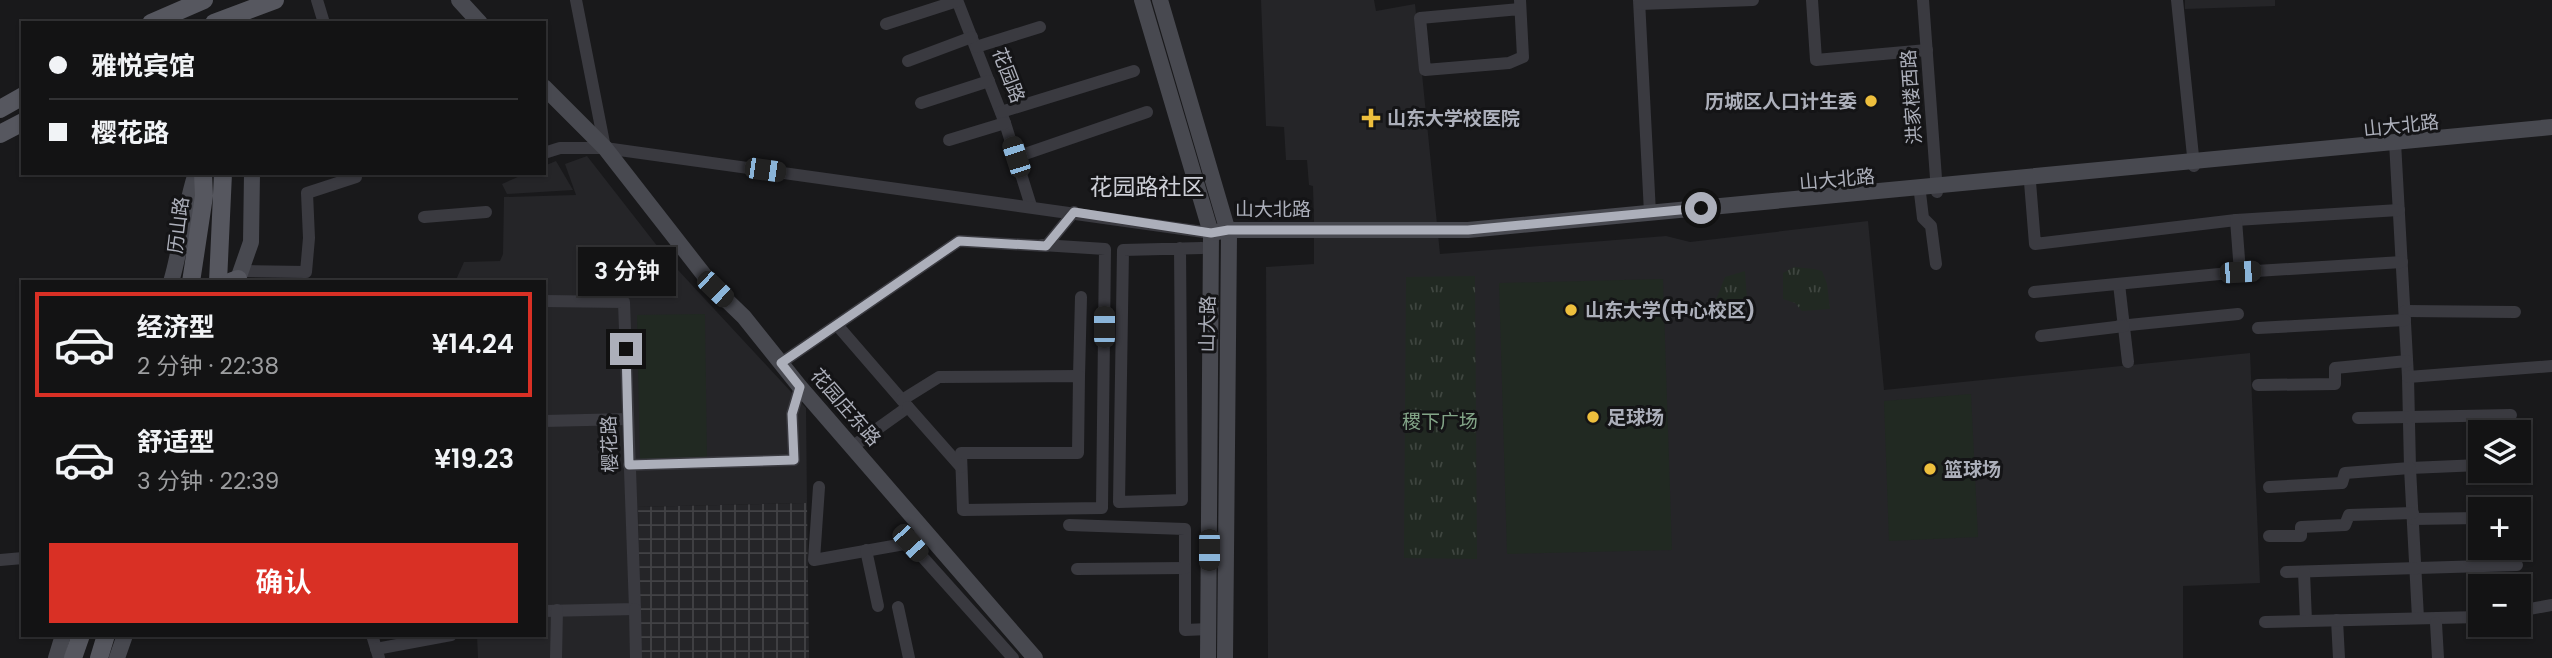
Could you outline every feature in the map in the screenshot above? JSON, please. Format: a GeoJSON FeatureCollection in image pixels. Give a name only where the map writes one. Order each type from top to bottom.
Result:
{"type":"FeatureCollection","features":[{"type":"Feature","properties":{"kind":"main road"},"geometry":{"type":"LineString","coordinates":[[159,15],[183,3],[204,0]]}},
{"type":"Feature","properties":{"kind":"main road"},"geometry":{"type":"LineString","coordinates":[[219,21],[275,0]]}},
{"type":"Feature","properties":{"kind":"main road"},"geometry":{"type":"LineString","coordinates":[[459,0],[478,21]]}},
{"type":"Feature","properties":{"kind":"main road","name":"山大路"},"geometry":{"type":"LineString","coordinates":[[1142,0],[1211,233],[1208,658]]}},
{"type":"Feature","properties":{"kind":"main road","name":"山大路"},"geometry":{"type":"LineString","coordinates":[[1160,0],[1228,233],[1225,658]]}},
{"type":"Feature","properties":{"kind":"main road"},"geometry":{"type":"LineString","coordinates":[[183,3],[193,21]]}},
{"type":"Feature","properties":{"kind":"main road","name":"花园庄东路"},"geometry":{"type":"LineString","coordinates":[[546,89],[605,148],[715,289],[744,317],[800,387],[1035,658]]}},
{"type":"Feature","properties":{"kind":"main road"},"geometry":{"type":"LineString","coordinates":[[0,109],[21,97]]}},
{"type":"Feature","properties":{"kind":"main road"},"geometry":{"type":"LineString","coordinates":[[0,134],[21,123]]}},
{"type":"Feature","properties":{"kind":"main road","name":"山大北路"},"geometry":{"type":"LineString","coordinates":[[1211,233],[1480,234],[2552,129]]}},
{"type":"Feature","properties":{"kind":"main road","name":"山大北路"},"geometry":{"type":"LineString","coordinates":[[1228,233],[1468,230],[2030,182],[2193,164]]}},
{"type":"Feature","properties":{"kind":"main road"},"geometry":{"type":"LineString","coordinates":[[172,280],[195,175]]}},
{"type":"Feature","properties":{"kind":"main road","name":"历山路"},"geometry":{"type":"LineString","coordinates":[[191,280],[204,196],[203,175]]}},
{"type":"Feature","properties":{"kind":"main road"},"geometry":{"type":"LineString","coordinates":[[218,280],[223,175]]}},
{"type":"Feature","properties":{"kind":"main road"},"geometry":{"type":"LineString","coordinates":[[236,278],[251,242],[252,175]]}},
{"type":"Feature","properties":{"kind":"main road"},"geometry":{"type":"LineString","coordinates":[[55,658],[62,637]]}},
{"type":"Feature","properties":{"kind":"main road"},"geometry":{"type":"LineString","coordinates":[[73,658],[80,637]]}},
{"type":"Feature","properties":{"kind":"main road"},"geometry":{"type":"LineString","coordinates":[[99,658],[106,637]]}},
{"type":"Feature","properties":{"kind":"main road"},"geometry":{"type":"LineString","coordinates":[[117,658],[124,637]]}},
{"type":"Feature","properties":{"kind":"street"},"geometry":{"type":"LineString","coordinates":[[317,0],[323,21]]}},
{"type":"Feature","properties":{"kind":"street"},"geometry":{"type":"LineString","coordinates":[[576,0],[605,148]]}},
{"type":"Feature","properties":{"kind":"street"},"geometry":{"type":"LineString","coordinates":[[1650,213],[1639,2],[1753,0]]}},
{"type":"Feature","properties":{"kind":"street"},"geometry":{"type":"LineString","coordinates":[[1812,0],[1816,60],[1927,50]]}},
{"type":"Feature","properties":{"kind":"street","name":"洪家楼西路"},"geometry":{"type":"LineString","coordinates":[[1923,0],[1931,190],[1923,218],[1931,226],[1936,264]]}},
{"type":"Feature","properties":{"kind":"street"},"geometry":{"type":"LineString","coordinates":[[2177,0],[2193,164]]}},
{"type":"Feature","properties":{"kind":"street"},"geometry":{"type":"LineString","coordinates":[[886,24],[957,1]]}},
{"type":"Feature","properties":{"kind":"street","name":"花园路"},"geometry":{"type":"LineString","coordinates":[[957,1],[1003,118],[1031,206]]}},
{"type":"Feature","properties":{"kind":"street"},"geometry":{"type":"LineString","coordinates":[[1520,4],[1523,57],[1509,63],[1424,70],[1420,18],[1520,4]]}},
{"type":"Feature","properties":{"kind":"street"},"geometry":{"type":"LineString","coordinates":[[908,61],[1040,27]]}},
{"type":"Feature","properties":{"kind":"street"},"geometry":{"type":"LineString","coordinates":[[948,140],[1134,71]]}},
{"type":"Feature","properties":{"kind":"street"},"geometry":{"type":"LineString","coordinates":[[921,103],[989,81]]}},
{"type":"Feature","properties":{"kind":"street"},"geometry":{"type":"LineString","coordinates":[[1016,157],[1147,112]]}},
{"type":"Feature","properties":{"kind":"street"},"geometry":{"type":"LineString","coordinates":[[2396,144],[2415,567],[2426,620],[2438,658]]}},
{"type":"Feature","properties":{"kind":"street"},"geometry":{"type":"LineString","coordinates":[[546,152],[560,148],[605,148],[1211,233]]}},
{"type":"Feature","properties":{"kind":"street"},"geometry":{"type":"LineString","coordinates":[[236,278],[306,272],[309,238],[307,193],[356,175]]}},
{"type":"Feature","properties":{"kind":"street"},"geometry":{"type":"LineString","coordinates":[[2030,182],[2035,243],[2236,220],[2399,210]]}},
{"type":"Feature","properties":{"kind":"street"},"geometry":{"type":"LineString","coordinates":[[424,217],[486,212]]}},
{"type":"Feature","properties":{"kind":"street"},"geometry":{"type":"LineString","coordinates":[[1046,246],[1074,212]]}},
{"type":"Feature","properties":{"kind":"street"},"geometry":{"type":"LineString","coordinates":[[2236,220],[2240,272]]}},
{"type":"Feature","properties":{"kind":"street"},"geometry":{"type":"LineString","coordinates":[[781,363],[959,241],[1105,249],[1102,509],[962,510],[961,453],[1078,453],[1081,297]]}},
{"type":"Feature","properties":{"kind":"street"},"geometry":{"type":"LineString","coordinates":[[1180,248],[1182,500],[1119,502],[1123,250],[1180,248],[1202,248]]}},
{"type":"Feature","properties":{"kind":"street"},"geometry":{"type":"LineString","coordinates":[[2034,292],[2240,272],[2402,262]]}},
{"type":"Feature","properties":{"kind":"street"},"geometry":{"type":"LineString","coordinates":[[2119,284],[2121,326],[2128,362]]}},
{"type":"Feature","properties":{"kind":"street","name":"樱花路"},"geometry":{"type":"LineString","coordinates":[[546,301],[624,302],[636,658]]}},
{"type":"Feature","properties":{"kind":"street"},"geometry":{"type":"LineString","coordinates":[[2258,328],[2405,316],[2515,312]]}},
{"type":"Feature","properties":{"kind":"street"},"geometry":{"type":"LineString","coordinates":[[2041,337],[2238,314]]}},
{"type":"Feature","properties":{"kind":"street"},"geometry":{"type":"LineString","coordinates":[[837,325],[961,467]]}},
{"type":"Feature","properties":{"kind":"street"},"geometry":{"type":"LineString","coordinates":[[2258,385],[2335,384],[2335,368],[2407,361]]}},
{"type":"Feature","properties":{"kind":"street"},"geometry":{"type":"LineString","coordinates":[[2408,377],[2552,366]]}},
{"type":"Feature","properties":{"kind":"street"},"geometry":{"type":"LineString","coordinates":[[852,447],[939,377],[1079,376]]}},
{"type":"Feature","properties":{"kind":"street"},"geometry":{"type":"LineString","coordinates":[[629,465],[794,460],[792,414],[800,387]]}},
{"type":"Feature","properties":{"kind":"street"},"geometry":{"type":"LineString","coordinates":[[2358,418],[2511,415]]}},
{"type":"Feature","properties":{"kind":"street"},"geometry":{"type":"LineString","coordinates":[[546,421],[628,419]]}},
{"type":"Feature","properties":{"kind":"street"},"geometry":{"type":"LineString","coordinates":[[2269,487],[2342,483],[2345,473],[2468,466]]}},
{"type":"Feature","properties":{"kind":"street"},"geometry":{"type":"LineString","coordinates":[[819,487],[814,560],[910,543],[924,531]]}},
{"type":"Feature","properties":{"kind":"street"},"geometry":{"type":"LineString","coordinates":[[2269,536],[2301,536],[2301,527],[2345,525],[2349,515],[2468,518]]}},
{"type":"Feature","properties":{"kind":"street"},"geometry":{"type":"LineString","coordinates":[[1069,525],[1185,529],[1185,630],[1209,629]]}},
{"type":"Feature","properties":{"kind":"street"},"geometry":{"type":"LineString","coordinates":[[910,543],[1013,658]]}},
{"type":"Feature","properties":{"kind":"street"},"geometry":{"type":"LineString","coordinates":[[866,551],[878,606]]}},
{"type":"Feature","properties":{"kind":"street"},"geometry":{"type":"LineString","coordinates":[[1,564],[21,559]]}},
{"type":"Feature","properties":{"kind":"street"},"geometry":{"type":"LineString","coordinates":[[2286,572],[2517,565]]}},
{"type":"Feature","properties":{"kind":"street"},"geometry":{"type":"LineString","coordinates":[[1077,569],[1185,568]]}},
{"type":"Feature","properties":{"kind":"street"},"geometry":{"type":"LineString","coordinates":[[2304,572],[2306,621]]}},
{"type":"Feature","properties":{"kind":"street"},"geometry":{"type":"LineString","coordinates":[[898,607],[909,658]]}},
{"type":"Feature","properties":{"kind":"street"},"geometry":{"type":"LineString","coordinates":[[2531,612],[2552,608]]}},
{"type":"Feature","properties":{"kind":"street"},"geometry":{"type":"LineString","coordinates":[[556,658],[551,611],[635,609]]}},
{"type":"Feature","properties":{"kind":"street"},"geometry":{"type":"LineString","coordinates":[[2264,622],[2468,619]]}},
{"type":"Feature","properties":{"kind":"street"},"geometry":{"type":"LineString","coordinates":[[2337,620],[2339,658]]}},
{"type":"Feature","properties":{"kind":"street"},"geometry":{"type":"LineString","coordinates":[[378,653],[443,637]]}},
{"type":"Feature","properties":{"kind":"shaded area","name":"山东大学(中心校区)"},"geometry":{"type":"Polygon","coordinates":[[[1261,0],[1374,0],[1376,11],[1415,4],[1440,254],[1666,236],[1690,242],[1868,221],[1884,390],[2250,353],[2260,583],[2183,586],[2183,658],[1268,658],[1266,267],[1314,264],[1314,221],[1313,186],[1309,185],[1307,160],[1286,160],[1284,127],[1266,126],[1261,0]]]}},
{"type":"Feature","properties":{"kind":"shaded area"},"geometry":{"type":"Polygon","coordinates":[[[2185,0],[2275,0],[2275,6],[2185,9],[2185,0]]]}},
{"type":"Feature","properties":{"kind":"shaded area"},"geometry":{"type":"Polygon","coordinates":[[[587,156],[665,256],[806,408],[807,503],[638,507],[642,658],[478,658],[477,637],[546,637],[546,280],[456,280],[464,262],[500,261],[503,254],[504,197],[576,195],[565,164],[587,156]]]}},
{"type":"Feature","properties":{"kind":"shaded area"},"geometry":{"type":"Polygon","coordinates":[[[556,161],[573,190],[507,194],[502,184],[522,175],[546,175],[546,165],[556,161]]]}},
{"type":"Feature","properties":{"kind":"shaded area"},"geometry":{"type":"Polygon","coordinates":[[[807,503],[809,658],[641,658],[638,507],[807,503]]]}},
{"type":"Feature","properties":{"kind":"green space"},"geometry":{"type":"Polygon","coordinates":[[[1794,267],[1822,271],[1827,284],[1830,309],[1802,311],[1795,303],[1783,299],[1783,273],[1794,267]]]}},
{"type":"Feature","properties":{"kind":"green space"},"geometry":{"type":"Polygon","coordinates":[[[1745,271],[1747,299],[1737,302],[1729,310],[1712,310],[1725,277],[1745,271]]]}},
{"type":"Feature","properties":{"kind":"green space","name":"稷下广场"},"geometry":{"type":"Polygon","coordinates":[[[1475,276],[1477,559],[1404,558],[1406,277],[1475,276]]]}},
{"type":"Feature","properties":{"kind":"green space"},"geometry":{"type":"Polygon","coordinates":[[[1663,279],[1672,550],[1507,554],[1499,283],[1663,279]]]}},
{"type":"Feature","properties":{"kind":"green space"},"geometry":{"type":"Polygon","coordinates":[[[705,314],[707,461],[640,462],[637,315],[705,314]]]}},
{"type":"Feature","properties":{"kind":"green space","name":"篮球场"},"geometry":{"type":"Polygon","coordinates":[[[1971,394],[1978,537],[1889,541],[1884,401],[1971,394]]]}},
{"type":"Feature","properties":{"kind":"place","name":"历城区人口计生委"},"geometry":{"type":"Point","coordinates":[1871,101]}},
{"type":"Feature","properties":{"kind":"place","name":"山东大学校医院"},"geometry":{"type":"Point","coordinates":[1371,118]}},
{"type":"Feature","properties":{"kind":"place","name":"山东大学(中心校区)"},"geometry":{"type":"Point","coordinates":[1571,310]}},
{"type":"Feature","properties":{"kind":"place","name":"足球场"},"geometry":{"type":"Point","coordinates":[1593,417]}},
{"type":"Feature","properties":{"kind":"place","name":"篮球场"},"geometry":{"type":"Point","coordinates":[1930,469]}},
{"type":"Feature","properties":{"kind":"district","name":"花园路社区"},"geometry":{"type":"Point","coordinates":[1147,187]}},
{"type":"Feature","properties":{"kind":"route"},"geometry":{"type":"LineString","coordinates":[[626,349],[629,465],[794,460],[792,414],[800,387],[781,363],[959,241],[1046,246],[1074,212],[1211,233],[1228,230],[1468,230],[1701,208]]}}]}
